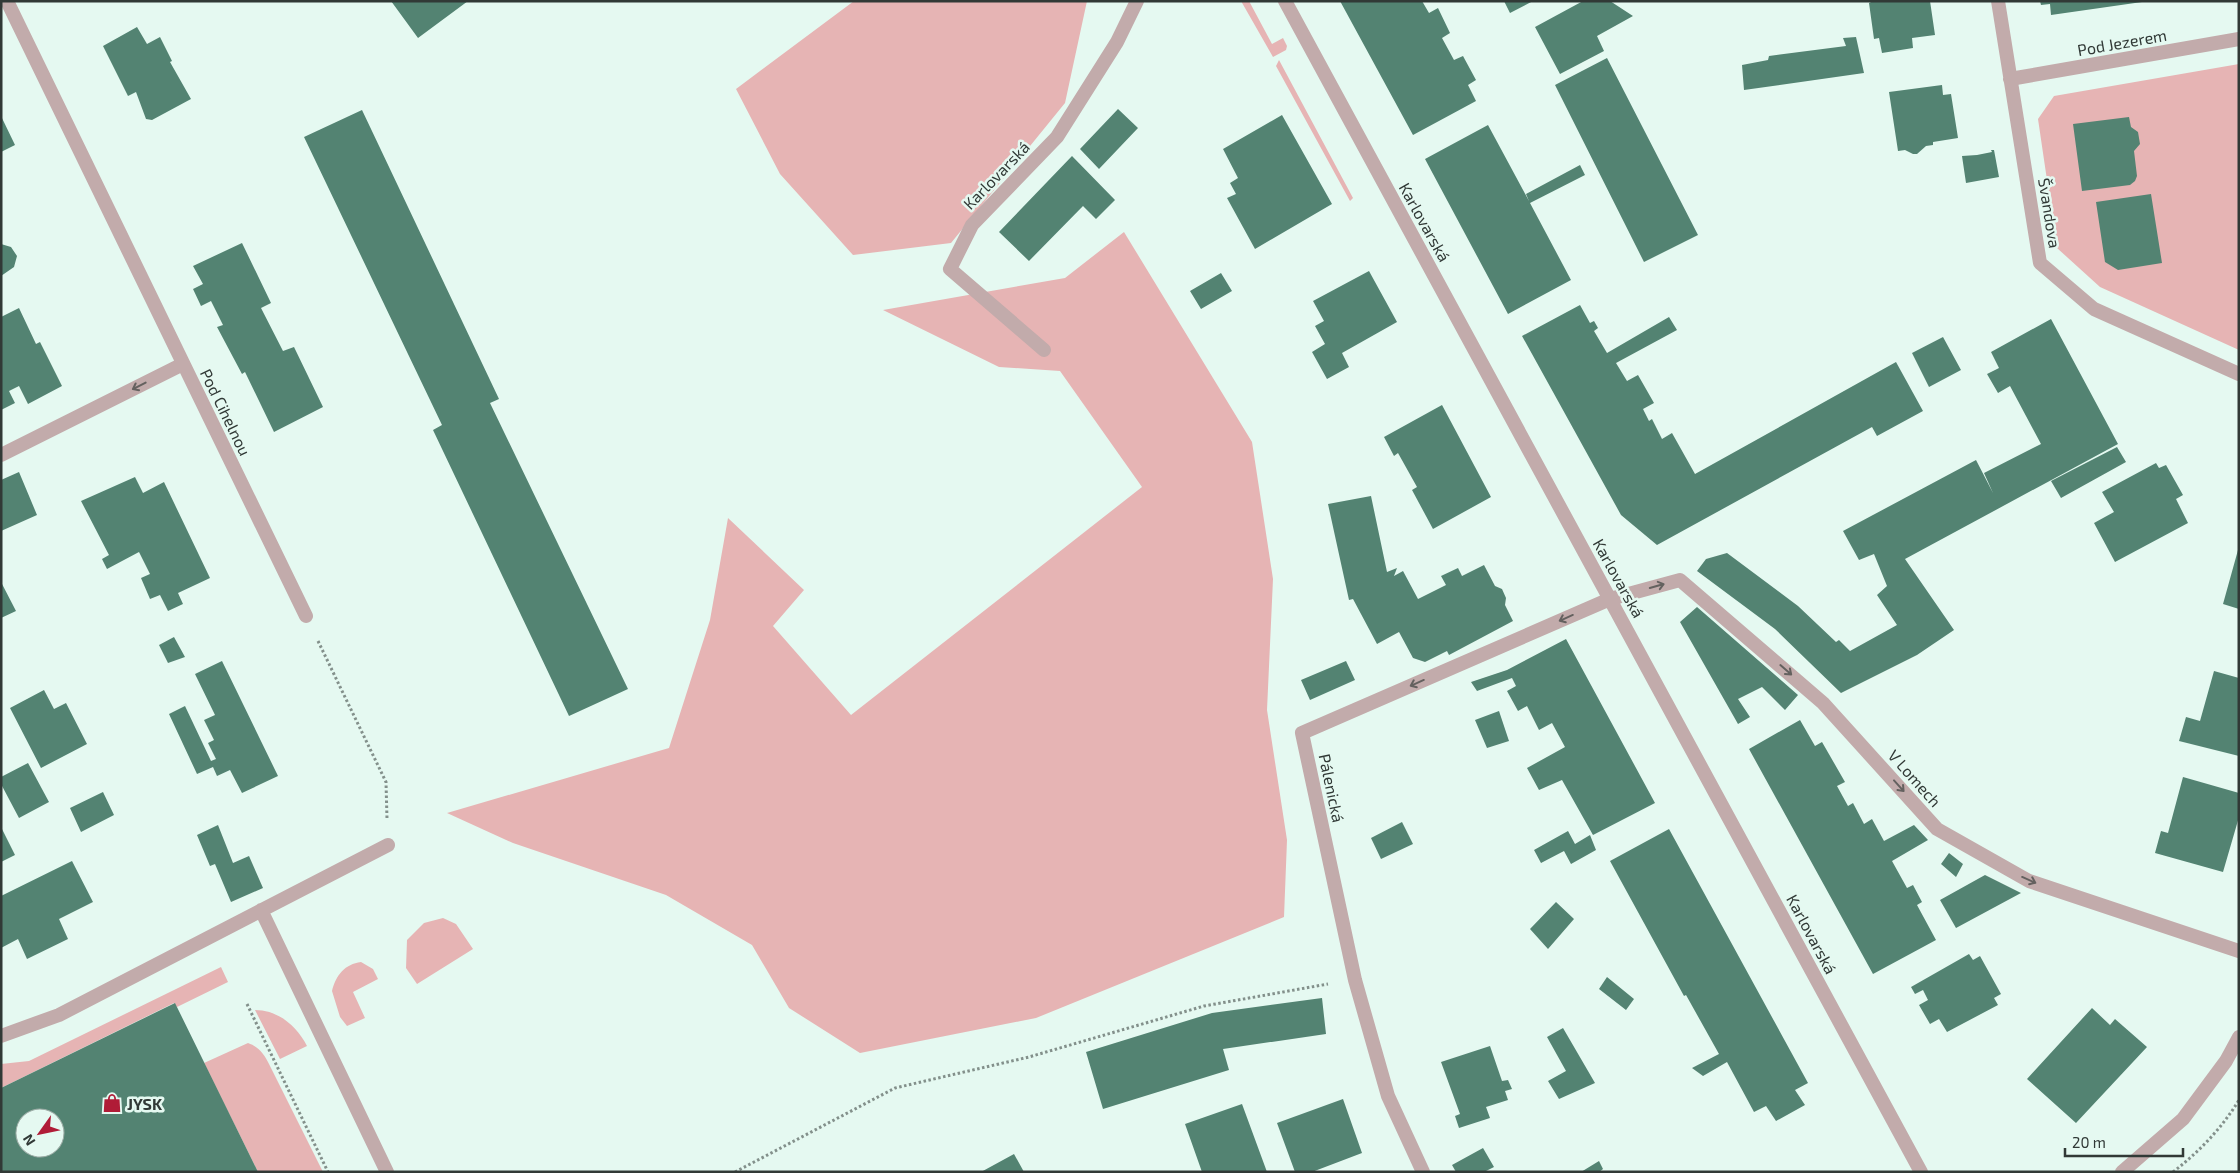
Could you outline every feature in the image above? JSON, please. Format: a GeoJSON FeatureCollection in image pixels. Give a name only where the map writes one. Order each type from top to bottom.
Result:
{"type":"FeatureCollection","features":[{"type":"Feature","properties":{"kind":"street","name":"Pod Cihelnou"},"geometry":{"type":"LineString","coordinates":[[7,1],[306,616]]}},
{"type":"Feature","properties":{"kind":"street","name":"Karlovarská"},"geometry":{"type":"LineString","coordinates":[[1044,350],[950,269],[972,225],[1057,137],[1116,42],[1137,1]]}},
{"type":"Feature","properties":{"kind":"street","name":"Karlovarská"},"geometry":{"type":"LineString","coordinates":[[1285,1],[1920,1172]]}},
{"type":"Feature","properties":{"kind":"street","name":"Švandova"},"geometry":{"type":"LineString","coordinates":[[1998,1],[2040,263],[2094,309],[2239,374]]}},
{"type":"Feature","properties":{"kind":"street","name":"Pod Jezerem"},"geometry":{"type":"LineString","coordinates":[[2010,79],[2239,39]]}},
{"type":"Feature","properties":{"kind":"street"},"geometry":{"type":"LineString","coordinates":[[1,454],[183,364]]}},
{"type":"Feature","properties":{"kind":"street","name":"V Lomech"},"geometry":{"type":"LineString","coordinates":[[1610,599],[1680,580],[1823,702],[1937,828],[2029,880],[2239,951]]}},
{"type":"Feature","properties":{"kind":"street","name":"Pálenická"},"geometry":{"type":"LineString","coordinates":[[1423,1172],[1388,1096],[1355,980],[1302,733],[1610,599]]}},
{"type":"Feature","properties":{"kind":"street"},"geometry":{"type":"LineString","coordinates":[[1,1036],[59,1014],[388,845]]}},
{"type":"Feature","properties":{"kind":"street"},"geometry":{"type":"LineString","coordinates":[[261,910],[387,1172]]}},
{"type":"Feature","properties":{"kind":"street"},"geometry":{"type":"LineString","coordinates":[[2122,1172],[2184,1118],[2226,1061],[2239,1037]]}},
{"type":"Feature","properties":{"kind":"path"},"geometry":{"type":"LineString","coordinates":[[306,616],[386,782],[388,845]]}},
{"type":"Feature","properties":{"kind":"path"},"geometry":{"type":"LineString","coordinates":[[735,1172],[895,1088],[1029,1056],[1204,1006],[1355,980]]}},
{"type":"Feature","properties":{"kind":"path"},"geometry":{"type":"LineString","coordinates":[[247,1004],[328,1172]]}},
{"type":"Feature","properties":{"kind":"path"},"geometry":{"type":"LineString","coordinates":[[2173,1172],[2190,1159],[2215,1133],[2239,1100]]}},
{"type":"Feature","properties":{"kind":"shaded area"},"geometry":{"type":"Polygon","coordinates":[[[854,1],[1087,1],[1065,103],[951,243],[853,255],[780,174],[736,89],[854,1]]]}},
{"type":"Feature","properties":{"kind":"shaded area"},"geometry":{"type":"Polygon","coordinates":[[[1241,1],[1249,1],[1272,44],[1283,38],[1287,46],[1286,50],[1273,57],[1241,1]]]}},
{"type":"Feature","properties":{"kind":"shaded area"},"geometry":{"type":"Polygon","coordinates":[[[1279,60],[1353,198],[1350,201],[1276,66],[1279,60]]]}},
{"type":"Feature","properties":{"kind":"shaded area"},"geometry":{"type":"Polygon","coordinates":[[[2239,64],[2239,350],[2100,287],[2057,248],[2038,119],[2054,96],[2239,64]]]}},
{"type":"Feature","properties":{"kind":"shaded area"},"geometry":{"type":"Polygon","coordinates":[[[1124,232],[1252,442],[1273,579],[1267,710],[1287,840],[1284,917],[1036,1018],[860,1053],[789,1008],[752,945],[666,895],[513,843],[447,813],[669,748],[710,620],[728,518],[804,590],[773,626],[851,715],[1142,487],[1060,371],[999,367],[883,310],[1065,278],[1124,232]]]}},
{"type":"Feature","properties":{"kind":"shaded area"},"geometry":{"type":"Polygon","coordinates":[[[443,918],[456,924],[473,949],[417,984],[406,968],[407,940],[424,923],[443,918]]]}},
{"type":"Feature","properties":{"kind":"shaded area"},"geometry":{"type":"Polygon","coordinates":[[[361,962],[373,969],[378,979],[353,992],[365,1018],[347,1026],[340,1017],[332,991],[342,971],[350,965],[361,962]]]}},
{"type":"Feature","properties":{"kind":"shaded area"},"geometry":{"type":"Polygon","coordinates":[[[221,967],[228,982],[177,1007],[174,1003],[1,1088],[1,1064],[29,1061],[221,967]]]}},
{"type":"Feature","properties":{"kind":"shaded area"},"geometry":{"type":"Polygon","coordinates":[[[255,1010],[271,1013],[286,1020],[298,1032],[307,1046],[280,1059],[255,1010]]]}},
{"type":"Feature","properties":{"kind":"shaded area"},"geometry":{"type":"Polygon","coordinates":[[[248,1043],[258,1049],[267,1060],[323,1172],[258,1172],[204,1063],[248,1043]]]}},
{"type":"Feature","properties":{"kind":"building"},"geometry":{"type":"Polygon","coordinates":[[[391,1],[468,1],[418,38],[391,1]]]}},
{"type":"Feature","properties":{"kind":"building"},"geometry":{"type":"Polygon","coordinates":[[[1340,1],[1422,1],[1429,13],[1438,8],[1450,33],[1442,38],[1454,60],[1463,56],[1476,80],[1468,85],[1476,101],[1413,135],[1340,1]]]}},
{"type":"Feature","properties":{"kind":"building"},"geometry":{"type":"Polygon","coordinates":[[[1504,1],[1533,1],[1510,13],[1504,1]]]}},
{"type":"Feature","properties":{"kind":"building"},"geometry":{"type":"Polygon","coordinates":[[[1583,1],[1610,1],[1633,16],[1597,36],[1604,51],[1560,74],[1535,27],[1583,1]]]}},
{"type":"Feature","properties":{"kind":"building"},"geometry":{"type":"Polygon","coordinates":[[[1873,1],[1930,1],[1935,35],[1912,38],[1913,48],[1882,53],[1879,38],[1874,39],[1869,3],[1873,1]]]}},
{"type":"Feature","properties":{"kind":"building"},"geometry":{"type":"Polygon","coordinates":[[[2040,1],[2142,2],[2051,15],[2050,4],[2041,5],[2040,1]]]}},
{"type":"Feature","properties":{"kind":"building"},"geometry":{"type":"Polygon","coordinates":[[[137,27],[147,44],[160,37],[172,61],[170,62],[191,99],[152,120],[146,119],[136,92],[128,96],[103,46],[137,27]]]}},
{"type":"Feature","properties":{"kind":"building"},"geometry":{"type":"Polygon","coordinates":[[[1856,37],[1864,73],[1744,90],[1742,65],[1768,60],[1769,56],[1846,46],[1843,38],[1856,37]]]}},
{"type":"Feature","properties":{"kind":"building"},"geometry":{"type":"Polygon","coordinates":[[[1607,58],[1698,235],[1644,262],[1555,85],[1607,58]]]}},
{"type":"Feature","properties":{"kind":"building"},"geometry":{"type":"Polygon","coordinates":[[[1942,85],[1943,95],[1951,94],[1958,138],[1933,142],[1933,145],[1926,146],[1917,154],[1905,150],[1898,151],[1889,92],[1942,85]]]}},
{"type":"Feature","properties":{"kind":"building"},"geometry":{"type":"Polygon","coordinates":[[[1118,109],[1138,128],[1099,169],[1080,149],[1118,109]]]}},
{"type":"Feature","properties":{"kind":"building"},"geometry":{"type":"Polygon","coordinates":[[[362,110],[499,399],[490,403],[628,689],[569,716],[433,430],[442,425],[304,137],[362,110]]]}},
{"type":"Feature","properties":{"kind":"building"},"geometry":{"type":"Polygon","coordinates":[[[1282,115],[1332,204],[1255,249],[1227,198],[1236,194],[1230,183],[1238,178],[1223,149],[1282,115]]]}},
{"type":"Feature","properties":{"kind":"building"},"geometry":{"type":"Polygon","coordinates":[[[1,116],[15,145],[1,152],[1,116]]]}},
{"type":"Feature","properties":{"kind":"building"},"geometry":{"type":"Polygon","coordinates":[[[2129,117],[2131,127],[2138,132],[2140,144],[2134,151],[2137,176],[2135,181],[2130,185],[2082,191],[2073,124],[2129,117]]]}},
{"type":"Feature","properties":{"kind":"building"},"geometry":{"type":"Polygon","coordinates":[[[1488,125],[1529,201],[1526,194],[1580,165],[1585,175],[1530,203],[1571,280],[1508,314],[1425,159],[1488,125]]]}},
{"type":"Feature","properties":{"kind":"building"},"geometry":{"type":"Polygon","coordinates":[[[1991,150],[1994,150],[1999,177],[1966,183],[1962,156],[1992,152],[1991,150]]]}},
{"type":"Feature","properties":{"kind":"building"},"geometry":{"type":"Polygon","coordinates":[[[1072,156],[1115,200],[1096,219],[1083,206],[1029,261],[999,232],[1072,156]]]}},
{"type":"Feature","properties":{"kind":"building"},"geometry":{"type":"Polygon","coordinates":[[[2151,194],[2162,263],[2118,270],[2105,262],[2096,202],[2151,194]]]}},
{"type":"Feature","properties":{"kind":"building"},"geometry":{"type":"Polygon","coordinates":[[[242,243],[271,303],[261,308],[283,351],[294,347],[323,407],[274,432],[245,372],[242,374],[217,327],[223,325],[211,301],[201,306],[193,289],[203,284],[193,266],[242,243]]]}},
{"type":"Feature","properties":{"kind":"building"},"geometry":{"type":"Polygon","coordinates":[[[1,244],[11,247],[17,256],[14,267],[1,276],[1,244]]]}},
{"type":"Feature","properties":{"kind":"building"},"geometry":{"type":"Polygon","coordinates":[[[1369,271],[1397,322],[1342,353],[1349,367],[1327,379],[1312,352],[1325,344],[1315,326],[1324,321],[1313,301],[1369,271]]]}},
{"type":"Feature","properties":{"kind":"building"},"geometry":{"type":"Polygon","coordinates":[[[1221,273],[1232,291],[1201,309],[1190,291],[1221,273]]]}},
{"type":"Feature","properties":{"kind":"building"},"geometry":{"type":"Polygon","coordinates":[[[1580,305],[1590,323],[1594,321],[1598,328],[1594,331],[1607,353],[1669,317],[1677,330],[1616,363],[1627,381],[1638,375],[1654,403],[1643,409],[1649,421],[1652,419],[1662,439],[1672,433],[1695,474],[1896,362],[1923,411],[1877,436],[1872,427],[1657,545],[1621,515],[1522,336],[1580,305]]]}},
{"type":"Feature","properties":{"kind":"building"},"geometry":{"type":"Polygon","coordinates":[[[19,308],[36,344],[40,342],[62,386],[28,404],[19,386],[9,391],[15,403],[1,410],[1,317],[19,308]]]}},
{"type":"Feature","properties":{"kind":"building"},"geometry":{"type":"Polygon","coordinates":[[[2051,319],[2118,444],[1905,559],[1954,630],[1917,655],[1841,693],[1775,629],[1697,571],[1706,559],[1727,553],[1798,606],[1836,642],[1839,640],[1850,651],[1897,625],[1877,595],[1887,586],[1874,554],[1859,560],[1843,531],[1976,460],[1993,493],[1984,473],[2041,444],[2010,386],[1998,393],[1987,374],[1999,368],[1991,352],[2051,319]]]}},
{"type":"Feature","properties":{"kind":"building"},"geometry":{"type":"Polygon","coordinates":[[[1943,337],[1961,370],[1929,387],[1912,353],[1943,337]]]}},
{"type":"Feature","properties":{"kind":"building"},"geometry":{"type":"Polygon","coordinates":[[[1442,405],[1491,497],[1433,529],[1412,490],[1417,487],[1398,453],[1394,456],[1384,437],[1442,405]]]}},
{"type":"Feature","properties":{"kind":"building"},"geometry":{"type":"Polygon","coordinates":[[[2117,447],[2126,462],[2061,498],[2051,481],[2117,447]]]}},
{"type":"Feature","properties":{"kind":"building"},"geometry":{"type":"Polygon","coordinates":[[[2156,463],[2159,468],[2166,465],[2183,495],[2176,499],[2188,523],[2115,562],[2094,523],[2114,512],[2102,492],[2156,463]]]}},
{"type":"Feature","properties":{"kind":"building"},"geometry":{"type":"Polygon","coordinates":[[[19,472],[37,515],[1,531],[1,480],[19,472]]]}},
{"type":"Feature","properties":{"kind":"building"},"geometry":{"type":"Polygon","coordinates":[[[135,477],[143,493],[164,482],[210,578],[178,593],[183,604],[168,611],[160,595],[150,599],[141,578],[150,574],[139,552],[107,569],[102,559],[109,555],[81,501],[135,477]]]}},
{"type":"Feature","properties":{"kind":"building"},"geometry":{"type":"Polygon","coordinates":[[[1371,496],[1387,572],[1397,568],[1394,576],[1403,571],[1418,599],[1446,585],[1441,576],[1458,568],[1462,576],[1484,565],[1495,586],[1502,589],[1506,598],[1505,605],[1513,621],[1449,655],[1447,651],[1425,662],[1413,658],[1399,632],[1377,644],[1353,599],[1349,600],[1328,504],[1371,496]]]}},
{"type":"Feature","properties":{"kind":"building"},"geometry":{"type":"Polygon","coordinates":[[[2239,550],[2239,609],[2223,604],[2239,550]]]}},
{"type":"Feature","properties":{"kind":"building"},"geometry":{"type":"Polygon","coordinates":[[[1,582],[16,611],[1,618],[1,582]]]}},
{"type":"Feature","properties":{"kind":"building"},"geometry":{"type":"Polygon","coordinates":[[[1697,607],[1798,695],[1785,710],[1762,687],[1738,699],[1750,717],[1738,724],[1680,622],[1697,607]]]}},
{"type":"Feature","properties":{"kind":"building"},"geometry":{"type":"Polygon","coordinates":[[[174,637],[185,657],[168,663],[159,645],[174,637]]]}},
{"type":"Feature","properties":{"kind":"building"},"geometry":{"type":"Polygon","coordinates":[[[1566,639],[1655,803],[1593,835],[1562,780],[1539,790],[1527,768],[1565,747],[1552,723],[1539,730],[1527,706],[1518,711],[1507,691],[1516,686],[1512,678],[1477,691],[1471,682],[1507,670],[1566,639]]]}},
{"type":"Feature","properties":{"kind":"building"},"geometry":{"type":"Polygon","coordinates":[[[222,661],[278,776],[242,793],[230,770],[217,776],[213,767],[197,774],[169,714],[185,706],[211,761],[216,759],[208,743],[214,740],[204,720],[215,715],[195,674],[222,661]]]}},
{"type":"Feature","properties":{"kind":"building"},"geometry":{"type":"Polygon","coordinates":[[[1346,661],[1355,680],[1310,700],[1301,680],[1346,661]]]}},
{"type":"Feature","properties":{"kind":"building"},"geometry":{"type":"Polygon","coordinates":[[[2214,671],[2239,678],[2239,756],[2179,741],[2186,717],[2200,721],[2214,671]]]}},
{"type":"Feature","properties":{"kind":"building"},"geometry":{"type":"Polygon","coordinates":[[[44,690],[54,709],[66,703],[87,744],[41,768],[10,708],[44,690]]]}},
{"type":"Feature","properties":{"kind":"building"},"geometry":{"type":"Polygon","coordinates":[[[1499,711],[1509,741],[1487,748],[1475,720],[1499,711]]]}},
{"type":"Feature","properties":{"kind":"building"},"geometry":{"type":"Polygon","coordinates":[[[1800,720],[1815,746],[1822,742],[1845,782],[1837,786],[1848,806],[1853,803],[1864,824],[1872,819],[1884,841],[1914,825],[1928,840],[1892,861],[1907,888],[1913,885],[1922,902],[1917,905],[1936,940],[1873,974],[1749,749],[1800,720]]]}},
{"type":"Feature","properties":{"kind":"building"},"geometry":{"type":"Polygon","coordinates":[[[28,763],[49,802],[19,818],[1,784],[1,777],[28,763]]]}},
{"type":"Feature","properties":{"kind":"building"},"geometry":{"type":"Polygon","coordinates":[[[2183,777],[2239,793],[2239,817],[2223,872],[2155,853],[2161,831],[2168,833],[2183,777]]]}},
{"type":"Feature","properties":{"kind":"building"},"geometry":{"type":"Polygon","coordinates":[[[103,792],[114,815],[81,832],[70,808],[103,792]]]}},
{"type":"Feature","properties":{"kind":"building"},"geometry":{"type":"Polygon","coordinates":[[[1402,822],[1413,844],[1381,859],[1371,838],[1402,822]]]}},
{"type":"Feature","properties":{"kind":"building"},"geometry":{"type":"Polygon","coordinates":[[[218,825],[233,863],[249,856],[263,888],[231,902],[215,864],[210,866],[197,835],[218,825]]]}},
{"type":"Feature","properties":{"kind":"building"},"geometry":{"type":"Polygon","coordinates":[[[1,827],[15,855],[1,862],[1,827]]]}},
{"type":"Feature","properties":{"kind":"building"},"geometry":{"type":"Polygon","coordinates":[[[1669,829],[1808,1083],[1795,1090],[1805,1105],[1776,1121],[1766,1106],[1754,1112],[1727,1062],[1703,1076],[1692,1068],[1719,1054],[1686,995],[1684,996],[1610,861],[1669,829]]]}},
{"type":"Feature","properties":{"kind":"building"},"geometry":{"type":"Polygon","coordinates":[[[1568,831],[1575,844],[1590,835],[1596,850],[1571,864],[1564,851],[1541,863],[1534,850],[1568,831]]]}},
{"type":"Feature","properties":{"kind":"building"},"geometry":{"type":"Polygon","coordinates":[[[1949,853],[1963,864],[1956,877],[1941,864],[1949,853]]]}},
{"type":"Feature","properties":{"kind":"building"},"geometry":{"type":"Polygon","coordinates":[[[72,861],[93,902],[59,919],[68,939],[27,959],[18,939],[1,948],[1,896],[72,861]]]}},
{"type":"Feature","properties":{"kind":"building"},"geometry":{"type":"Polygon","coordinates":[[[1985,875],[2021,893],[1956,928],[1940,900],[1985,875]]]}},
{"type":"Feature","properties":{"kind":"building"},"geometry":{"type":"Polygon","coordinates":[[[1556,902],[1574,919],[1548,949],[1530,929],[1556,902]]]}},
{"type":"Feature","properties":{"kind":"building"},"geometry":{"type":"Polygon","coordinates":[[[1969,954],[1973,960],[1980,956],[2001,994],[1994,998],[1998,1005],[1947,1032],[1939,1019],[1930,1024],[1919,1005],[1928,1000],[1923,990],[1915,994],[1911,987],[1969,954]]]}},
{"type":"Feature","properties":{"kind":"building"},"geometry":{"type":"Polygon","coordinates":[[[1607,977],[1634,999],[1626,1010],[1599,989],[1607,977]]]}},
{"type":"Feature","properties":{"kind":"building"},"geometry":{"type":"Polygon","coordinates":[[[1322,998],[1326,1034],[1223,1049],[1229,1070],[1103,1109],[1086,1052],[1212,1013],[1322,998]]]}},
{"type":"Feature","properties":{"kind":"building"},"geometry":{"type":"Polygon","coordinates":[[[175,1003],[258,1172],[1,1172],[1,1088],[175,1003]]]}},
{"type":"Feature","properties":{"kind":"building"},"geometry":{"type":"Polygon","coordinates":[[[2092,1008],[2110,1025],[2115,1019],[2147,1047],[2076,1123],[2027,1079],[2092,1008]]]}},
{"type":"Feature","properties":{"kind":"building"},"geometry":{"type":"Polygon","coordinates":[[[1563,1028],[1595,1083],[1559,1099],[1548,1081],[1566,1071],[1547,1037],[1563,1028]]]}},
{"type":"Feature","properties":{"kind":"building"},"geometry":{"type":"Polygon","coordinates":[[[1490,1046],[1502,1081],[1508,1080],[1512,1089],[1505,1091],[1508,1100],[1486,1107],[1490,1118],[1459,1128],[1455,1116],[1460,1114],[1441,1062],[1490,1046]]]}},
{"type":"Feature","properties":{"kind":"building"},"geometry":{"type":"Polygon","coordinates":[[[1343,1099],[1362,1153],[1312,1172],[1295,1172],[1277,1123],[1343,1099]]]}},
{"type":"Feature","properties":{"kind":"building"},"geometry":{"type":"Polygon","coordinates":[[[1242,1104],[1267,1172],[1202,1172],[1185,1124],[1242,1104]]]}},
{"type":"Feature","properties":{"kind":"building"},"geometry":{"type":"Polygon","coordinates":[[[1483,1148],[1494,1167],[1484,1172],[1456,1172],[1452,1165],[1483,1148]]]}},
{"type":"Feature","properties":{"kind":"building"},"geometry":{"type":"Polygon","coordinates":[[[1014,1154],[1024,1172],[981,1172],[1014,1154]]]}},
{"type":"Feature","properties":{"kind":"building"},"geometry":{"type":"Polygon","coordinates":[[[1599,1161],[1603,1169],[1599,1172],[1581,1172],[1599,1161]]]}},
{"type":"Feature","properties":{"kind":"place","name":"JYSK"},"geometry":{"type":"Point","coordinates":[112,1103]}}]}
